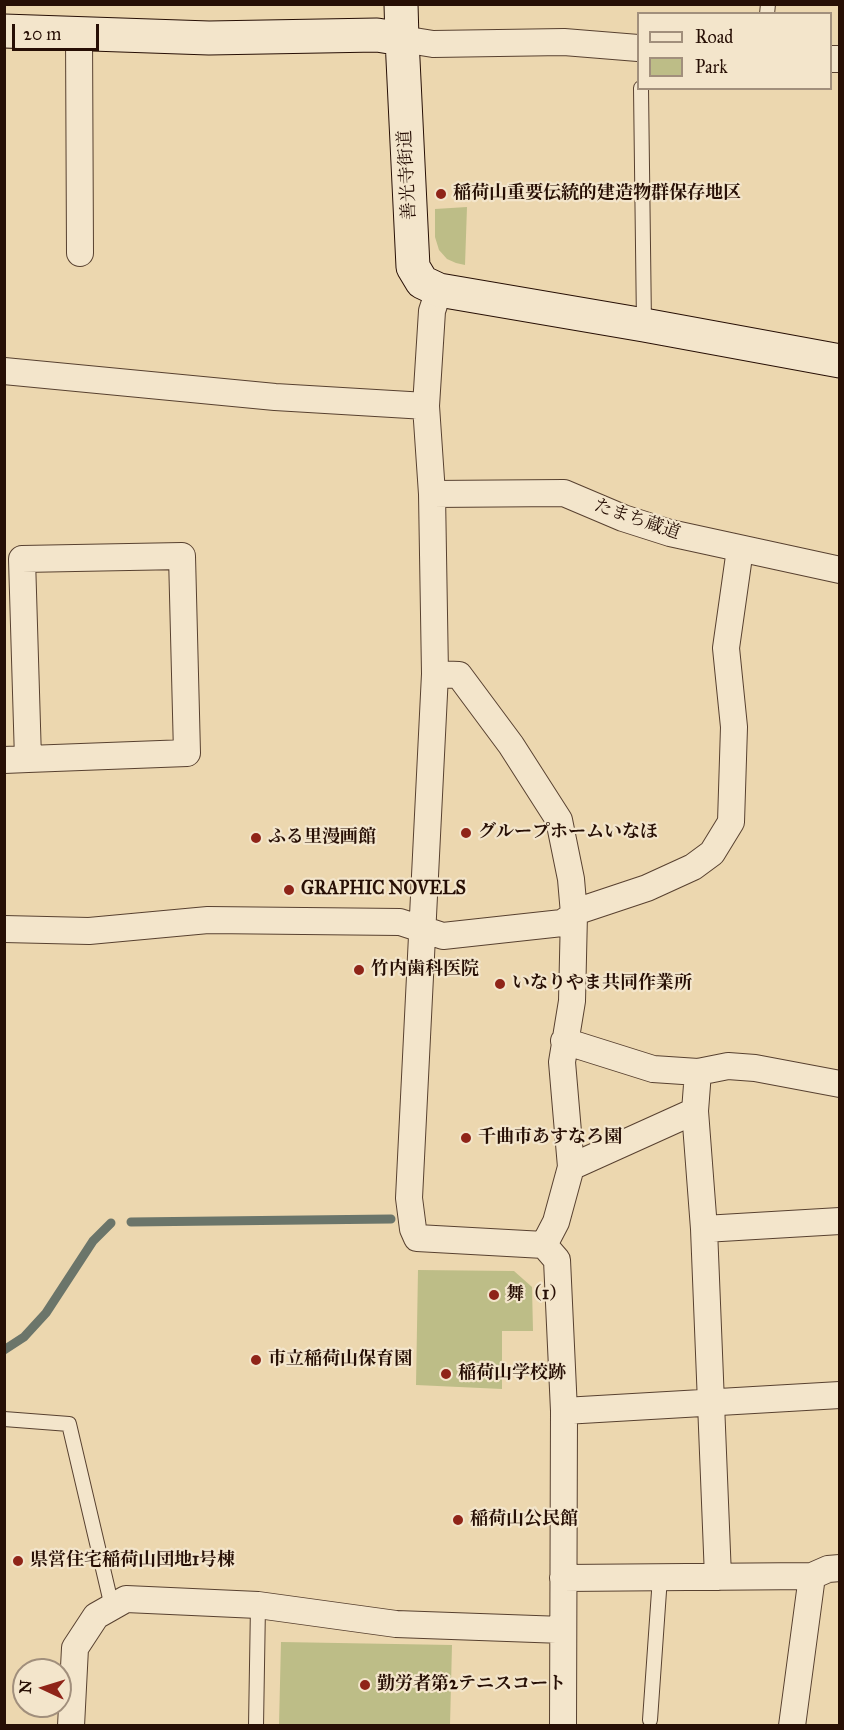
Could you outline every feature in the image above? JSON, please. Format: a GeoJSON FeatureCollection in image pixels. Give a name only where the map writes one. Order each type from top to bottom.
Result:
{"type":"FeatureCollection","features":[{"type":"Feature","properties":{"kind":"street","name":"善光寺街道"},"geometry":{"type":"LineString","coordinates":[[401,4],[413,267],[422,282],[439,290],[840,361]]}},
{"type":"Feature","properties":{"kind":"street"},"geometry":{"type":"LineString","coordinates":[[4,31],[209,39],[377,35],[433,44],[564,42],[637,48]]}},
{"type":"Feature","properties":{"kind":"street"},"geometry":{"type":"LineString","coordinates":[[79,33],[80,253]]}},
{"type":"Feature","properties":{"kind":"street"},"geometry":{"type":"LineString","coordinates":[[439,290],[432,311],[426,406],[432,494],[435,674],[409,1198],[413,1229],[417,1238],[544,1245],[557,1260],[564,1411],[563,1725]]}},
{"type":"Feature","properties":{"kind":"street"},"geometry":{"type":"LineString","coordinates":[[4,371],[275,397],[426,406]]}},
{"type":"Feature","properties":{"kind":"street","name":"たまち蔵道"},"geometry":{"type":"LineString","coordinates":[[432,494],[564,493],[632,521],[670,533],[840,570]]}},
{"type":"Feature","properties":{"kind":"street"},"geometry":{"type":"LineString","coordinates":[[4,929],[88,931],[208,920],[400,922],[443,936],[562,923],[582,910],[647,888],[693,867],[712,853],[731,822],[734,727],[726,648],[740,549]]}},
{"type":"Feature","properties":{"kind":"street"},"geometry":{"type":"LineString","coordinates":[[182,556],[187,753],[16,759],[22,559],[182,556]]}},
{"type":"Feature","properties":{"kind":"street"},"geometry":{"type":"LineString","coordinates":[[435,674],[459,675],[511,745],[559,820],[571,879],[574,914],[572,1001],[562,1062],[571,1167],[556,1222],[544,1245]]}},
{"type":"Feature","properties":{"kind":"street"},"geometry":{"type":"LineString","coordinates":[[564,1041],[653,1069],[698,1072],[728,1066],[755,1068],[840,1084]]}},
{"type":"Feature","properties":{"kind":"street"},"geometry":{"type":"LineString","coordinates":[[698,1072],[695,1111],[704,1229],[718,1576]]}},
{"type":"Feature","properties":{"kind":"street"},"geometry":{"type":"LineString","coordinates":[[571,1167],[695,1111]]}},
{"type":"Feature","properties":{"kind":"street"},"geometry":{"type":"LineString","coordinates":[[704,1229],[840,1221]]}},
{"type":"Feature","properties":{"kind":"street"},"geometry":{"type":"LineString","coordinates":[[564,1411],[840,1395]]}},
{"type":"Feature","properties":{"kind":"street"},"geometry":{"type":"LineString","coordinates":[[563,1578],[812,1576],[828,1569],[840,1568]]}},
{"type":"Feature","properties":{"kind":"street"},"geometry":{"type":"LineString","coordinates":[[792,1725],[812,1576]]}},
{"type":"Feature","properties":{"kind":"street"},"geometry":{"type":"LineString","coordinates":[[71,1725],[75,1648],[96,1616],[126,1599],[258,1605],[396,1624],[563,1630]]}},
{"type":"Feature","properties":{"kind":"lane"},"geometry":{"type":"LineString","coordinates":[[641,90],[644,325]]}},
{"type":"Feature","properties":{"kind":"lane"},"geometry":{"type":"LineString","coordinates":[[4,1419],[69,1424],[112,1607]]}},
{"type":"Feature","properties":{"kind":"lane"},"geometry":{"type":"LineString","coordinates":[[650,1720],[660,1577]]}},
{"type":"Feature","properties":{"kind":"lane"},"geometry":{"type":"LineString","coordinates":[[256,1725],[258,1605]]}},
{"type":"Feature","properties":{"kind":"green space"},"geometry":{"type":"Polygon","coordinates":[[[467,207],[465,265],[447,259],[439,250],[435,237],[435,209],[467,207]]]}},
{"type":"Feature","properties":{"kind":"green space"},"geometry":{"type":"Polygon","coordinates":[[[418,1270],[514,1271],[532,1287],[533,1331],[502,1331],[502,1389],[416,1385],[418,1270]]]}},
{"type":"Feature","properties":{"kind":"green space","name":"勤労者第2テニスコート"},"geometry":{"type":"Polygon","coordinates":[[[281,1642],[452,1645],[450,1725],[279,1725],[281,1642]]]}},
{"type":"Feature","properties":{"kind":"waterway"},"geometry":{"type":"LineString","coordinates":[[131,1222],[391,1219]]}},
{"type":"Feature","properties":{"kind":"waterway"},"geometry":{"type":"LineString","coordinates":[[4,1350],[24,1337],[46,1313],[93,1241],[111,1223]]}},
{"type":"Feature","properties":{"kind":"place","name":"稲荷山重要伝統的建造物群保存地区"},"geometry":{"type":"Point","coordinates":[441,194]}},
{"type":"Feature","properties":{"kind":"place","name":"グループホームいなほ"},"geometry":{"type":"Point","coordinates":[466,833]}},
{"type":"Feature","properties":{"kind":"place","name":"ふる里漫画館"},"geometry":{"type":"Point","coordinates":[256,838]}},
{"type":"Feature","properties":{"kind":"place","name":"GRAPHIC NOVELS"},"geometry":{"type":"Point","coordinates":[289,890]}},
{"type":"Feature","properties":{"kind":"place","name":"竹内歯科医院"},"geometry":{"type":"Point","coordinates":[359,970]}},
{"type":"Feature","properties":{"kind":"place","name":"いなりやま共同作業所"},"geometry":{"type":"Point","coordinates":[500,984]}},
{"type":"Feature","properties":{"kind":"place","name":"千曲市あすなろ園"},"geometry":{"type":"Point","coordinates":[466,1138]}},
{"type":"Feature","properties":{"kind":"place","name":"舞（1）"},"geometry":{"type":"Point","coordinates":[494,1295]}},
{"type":"Feature","properties":{"kind":"place","name":"市立稲荷山保育園"},"geometry":{"type":"Point","coordinates":[256,1360]}},
{"type":"Feature","properties":{"kind":"place","name":"稲荷山学校跡"},"geometry":{"type":"Point","coordinates":[446,1374]}},
{"type":"Feature","properties":{"kind":"place","name":"稲荷山公民館"},"geometry":{"type":"Point","coordinates":[458,1520]}},
{"type":"Feature","properties":{"kind":"place","name":"県営住宅稲荷山団地1号棟"},"geometry":{"type":"Point","coordinates":[18,1561]}},
{"type":"Feature","properties":{"kind":"place","name":"勤労者第2テニスコート"},"geometry":{"type":"Point","coordinates":[365,1685]}}]}
